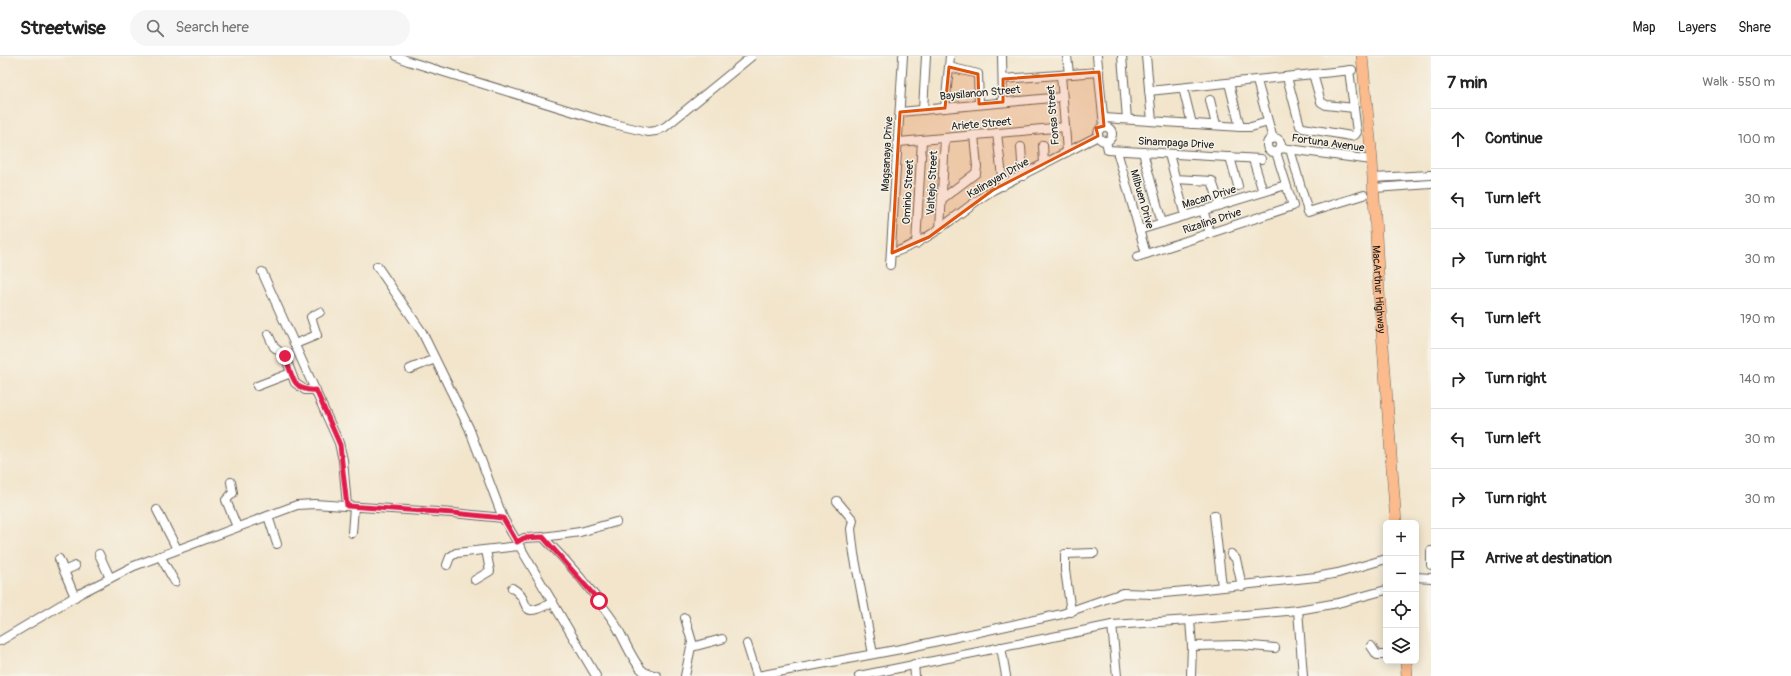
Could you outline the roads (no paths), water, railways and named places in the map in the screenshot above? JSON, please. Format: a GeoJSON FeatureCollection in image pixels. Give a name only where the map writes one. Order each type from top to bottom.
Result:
{"type":"FeatureCollection","features":[{"type":"Feature","properties":{"kind":"highway","name":"MacArthur Highway"},"geometry":{"type":"LineString","coordinates":[[1362,56],[1374,183],[1378,276],[1396,520]]}},
{"type":"Feature","properties":{"kind":"highway"},"geometry":{"type":"LineString","coordinates":[[1406,664],[1407,676]]}},
{"type":"Feature","properties":{"kind":"street"},"geometry":{"type":"LineString","coordinates":[[397,56],[468,80],[648,132],[656,131],[665,127],[752,56]]}},
{"type":"Feature","properties":{"kind":"street","name":"Magsanaya Drive"},"geometry":{"type":"LineString","coordinates":[[890,264],[899,142],[903,56]]}},
{"type":"Feature","properties":{"kind":"street"},"geometry":{"type":"LineString","coordinates":[[923,110],[926,56]]}},
{"type":"Feature","properties":{"kind":"street"},"geometry":{"type":"LineString","coordinates":[[945,108],[950,56]]}},
{"type":"Feature","properties":{"kind":"street"},"geometry":{"type":"LineString","coordinates":[[1002,56],[1003,102]]}},
{"type":"Feature","properties":{"kind":"street","name":"Fonsa Street"},"geometry":{"type":"LineString","coordinates":[[1067,56],[1062,97],[1067,152]]}},
{"type":"Feature","properties":{"kind":"street"},"geometry":{"type":"LineString","coordinates":[[1097,56],[1104,122],[1112,131],[1112,136],[1106,141]]}},
{"type":"Feature","properties":{"kind":"street"},"geometry":{"type":"LineString","coordinates":[[1122,56],[1127,120]]}},
{"type":"Feature","properties":{"kind":"street"},"geometry":{"type":"LineString","coordinates":[[1146,56],[1152,121]]}},
{"type":"Feature","properties":{"kind":"street"},"geometry":{"type":"LineString","coordinates":[[948,67],[978,74],[979,104]]}},
{"type":"Feature","properties":{"kind":"street"},"geometry":{"type":"LineString","coordinates":[[1149,91],[1257,81],[1287,77],[1351,70],[1357,132],[1356,135],[1351,136],[1303,128],[1300,126],[1287,77]]}},
{"type":"Feature","properties":{"kind":"street"},"geometry":{"type":"LineString","coordinates":[[1003,80],[1099,72]]}},
{"type":"Feature","properties":{"kind":"street"},"geometry":{"type":"LineString","coordinates":[[1313,74],[1321,102],[1326,105],[1354,108]]}},
{"type":"Feature","properties":{"kind":"street"},"geometry":{"type":"LineString","coordinates":[[1257,81],[1273,139]]}},
{"type":"Feature","properties":{"kind":"street"},"geometry":{"type":"LineString","coordinates":[[1229,83],[1240,127]]}},
{"type":"Feature","properties":{"kind":"street"},"geometry":{"type":"LineString","coordinates":[[1183,88],[1192,124]]}},
{"type":"Feature","properties":{"kind":"street","name":"Baysilanon Street"},"geometry":{"type":"LineString","coordinates":[[900,112],[1062,97]]}},
{"type":"Feature","properties":{"kind":"street"},"geometry":{"type":"LineString","coordinates":[[1210,100],[1216,125]]}},
{"type":"Feature","properties":{"kind":"street"},"geometry":{"type":"LineString","coordinates":[[1106,141],[1102,140],[1098,136],[1098,130],[1104,122],[1127,120],[1240,127],[1251,127],[1268,122]]}},
{"type":"Feature","properties":{"kind":"street","name":"Ariete Street"},"geometry":{"type":"LineString","coordinates":[[899,142],[1065,127]]}},
{"type":"Feature","properties":{"kind":"street"},"geometry":{"type":"LineString","coordinates":[[997,133],[1003,186]]}},
{"type":"Feature","properties":{"kind":"street"},"geometry":{"type":"LineString","coordinates":[[942,199],[976,173],[977,167],[974,135]]}},
{"type":"Feature","properties":{"kind":"street","name":"Kalinayan Drive"},"geometry":{"type":"LineString","coordinates":[[892,253],[916,244],[980,198],[1098,136]]}},
{"type":"Feature","properties":{"kind":"street","name":"Valtejo Street"},"geometry":{"type":"LineString","coordinates":[[940,228],[945,138]]}},
{"type":"Feature","properties":{"kind":"street"},"geometry":{"type":"LineString","coordinates":[[1273,139],[1280,141],[1278,150],[1286,185]]}},
{"type":"Feature","properties":{"kind":"street"},"geometry":{"type":"LineString","coordinates":[[1273,139],[1269,141],[1267,146],[1271,152],[1278,150]]}},
{"type":"Feature","properties":{"kind":"street","name":"Ominio Street"},"geometry":{"type":"LineString","coordinates":[[916,244],[922,140]]}},
{"type":"Feature","properties":{"kind":"street"},"geometry":{"type":"LineString","coordinates":[[1106,141],[1108,150],[1117,151]]}},
{"type":"Feature","properties":{"kind":"street"},"geometry":{"type":"LineString","coordinates":[[1043,145],[1044,164]]}},
{"type":"Feature","properties":{"kind":"street"},"geometry":{"type":"LineString","coordinates":[[1021,147],[1022,176]]}},
{"type":"Feature","properties":{"kind":"street"},"geometry":{"type":"LineString","coordinates":[[1290,149],[1308,212],[1364,195]]}},
{"type":"Feature","properties":{"kind":"street","name":"Fortuna Avenue"},"geometry":{"type":"LineString","coordinates":[[1278,150],[1290,149],[1372,160]]}},
{"type":"Feature","properties":{"kind":"street","name":"Sinampaga Drive"},"geometry":{"type":"LineString","coordinates":[[1117,151],[1257,159],[1263,192]]}},
{"type":"Feature","properties":{"kind":"street","name":"Milbuen Drive"},"geometry":{"type":"LineString","coordinates":[[1117,151],[1146,254]]}},
{"type":"Feature","properties":{"kind":"street"},"geometry":{"type":"LineString","coordinates":[[1143,152],[1162,223]]}},
{"type":"Feature","properties":{"kind":"street"},"geometry":{"type":"LineString","coordinates":[[1169,154],[1185,216]]}},
{"type":"Feature","properties":{"kind":"street"},"geometry":{"type":"LineString","coordinates":[[1230,157],[1238,186]]}},
{"type":"Feature","properties":{"kind":"street"},"geometry":{"type":"LineString","coordinates":[[1430,176],[1430,185],[1374,183],[1430,176]]}},
{"type":"Feature","properties":{"kind":"street"},"geometry":{"type":"LineString","coordinates":[[1175,179],[1212,181],[1220,205]]}},
{"type":"Feature","properties":{"kind":"street","name":"Macan Drive"},"geometry":{"type":"LineString","coordinates":[[1139,230],[1286,185]]}},
{"type":"Feature","properties":{"kind":"street","name":"Rizalina Drive"},"geometry":{"type":"LineString","coordinates":[[1137,257],[1293,206],[1286,185]]}},
{"type":"Feature","properties":{"kind":"street"},"geometry":{"type":"LineString","coordinates":[[1203,210],[1210,233]]}},
{"type":"Feature","properties":{"kind":"street"},"geometry":{"type":"LineString","coordinates":[[377,266],[422,332],[469,428],[503,518],[596,676]]}},
{"type":"Feature","properties":{"kind":"street"},"geometry":{"type":"LineString","coordinates":[[262,272],[340,445],[351,506],[352,533]]}},
{"type":"Feature","properties":{"kind":"street"},"geometry":{"type":"LineString","coordinates":[[295,344],[317,335],[311,317],[320,312]]}},
{"type":"Feature","properties":{"kind":"street"},"geometry":{"type":"LineString","coordinates":[[268,334],[274,347],[284,355],[295,383],[305,390],[316,390]]}},
{"type":"Feature","properties":{"kind":"street"},"geometry":{"type":"LineString","coordinates":[[410,369],[435,359]]}},
{"type":"Feature","properties":{"kind":"street"},"geometry":{"type":"LineString","coordinates":[[257,386],[291,373]]}},
{"type":"Feature","properties":{"kind":"street"},"geometry":{"type":"LineString","coordinates":[[231,482],[233,493],[226,500],[237,527]]}},
{"type":"Feature","properties":{"kind":"street"},"geometry":{"type":"LineString","coordinates":[[837,501],[852,520],[851,529],[854,554],[873,654]]}},
{"type":"Feature","properties":{"kind":"street"},"geometry":{"type":"LineString","coordinates":[[0,641],[75,597],[134,566],[303,504],[453,513],[503,518]]}},
{"type":"Feature","properties":{"kind":"street"},"geometry":{"type":"LineString","coordinates":[[157,510],[177,549]]}},
{"type":"Feature","properties":{"kind":"street"},"geometry":{"type":"LineString","coordinates":[[1214,515],[1222,587]]}},
{"type":"Feature","properties":{"kind":"street"},"geometry":{"type":"LineString","coordinates":[[268,516],[277,544]]}},
{"type":"Feature","properties":{"kind":"street"},"geometry":{"type":"LineString","coordinates":[[447,565],[452,554],[518,544],[524,538],[580,532],[616,522]]}},
{"type":"Feature","properties":{"kind":"street"},"geometry":{"type":"LineString","coordinates":[[543,537],[563,558],[606,611],[619,631],[639,668],[646,673],[657,676]]}},
{"type":"Feature","properties":{"kind":"street"},"geometry":{"type":"LineString","coordinates":[[475,580],[490,571],[486,550]]}},
{"type":"Feature","properties":{"kind":"street"},"geometry":{"type":"LineString","coordinates":[[1431,552],[1431,565]]}},
{"type":"Feature","properties":{"kind":"street"},"geometry":{"type":"LineString","coordinates":[[1071,612],[1065,570],[1065,554],[1094,553]]}},
{"type":"Feature","properties":{"kind":"street"},"geometry":{"type":"LineString","coordinates":[[99,554],[110,578]]}},
{"type":"Feature","properties":{"kind":"street"},"geometry":{"type":"LineString","coordinates":[[1231,554],[1236,559],[1242,586]]}},
{"type":"Feature","properties":{"kind":"street"},"geometry":{"type":"LineString","coordinates":[[160,556],[175,582]]}},
{"type":"Feature","properties":{"kind":"street"},"geometry":{"type":"LineString","coordinates":[[59,559],[75,597]]}},
{"type":"Feature","properties":{"kind":"street"},"geometry":{"type":"LineString","coordinates":[[747,644],[757,676],[873,654],[1071,612],[1123,594],[1164,593],[1242,586],[1327,575],[1383,560]]}},
{"type":"Feature","properties":{"kind":"street"},"geometry":{"type":"LineString","coordinates":[[64,571],[75,566]]}},
{"type":"Feature","properties":{"kind":"street"},"geometry":{"type":"LineString","coordinates":[[1419,577],[1431,578]]}},
{"type":"Feature","properties":{"kind":"street"},"geometry":{"type":"LineString","coordinates":[[512,588],[519,593],[528,609],[536,611],[553,602]]}},
{"type":"Feature","properties":{"kind":"street"},"geometry":{"type":"LineString","coordinates":[[859,676],[1112,624],[1190,620],[1298,610],[1338,603],[1383,591]]}},
{"type":"Feature","properties":{"kind":"street"},"geometry":{"type":"LineString","coordinates":[[1298,610],[1302,676]]}},
{"type":"Feature","properties":{"kind":"street"},"geometry":{"type":"LineString","coordinates":[[685,618],[691,636],[692,647],[688,654],[685,676]]}},
{"type":"Feature","properties":{"kind":"street"},"geometry":{"type":"LineString","coordinates":[[1190,620],[1192,646],[1191,676]]}},
{"type":"Feature","properties":{"kind":"street"},"geometry":{"type":"LineString","coordinates":[[1112,624],[1117,676]]}},
{"type":"Feature","properties":{"kind":"street"},"geometry":{"type":"LineString","coordinates":[[692,647],[722,639]]}},
{"type":"Feature","properties":{"kind":"street"},"geometry":{"type":"LineString","coordinates":[[1192,646],[1240,645],[1275,648]]}},
{"type":"Feature","properties":{"kind":"street"},"geometry":{"type":"LineString","coordinates":[[1371,646],[1374,652],[1379,656],[1383,655]]}},
{"type":"Feature","properties":{"kind":"street"},"geometry":{"type":"LineString","coordinates":[[1001,647],[1006,676]]}},
{"type":"Feature","properties":{"kind":"street"},"geometry":{"type":"LineString","coordinates":[[914,664],[915,676]]}}]}
